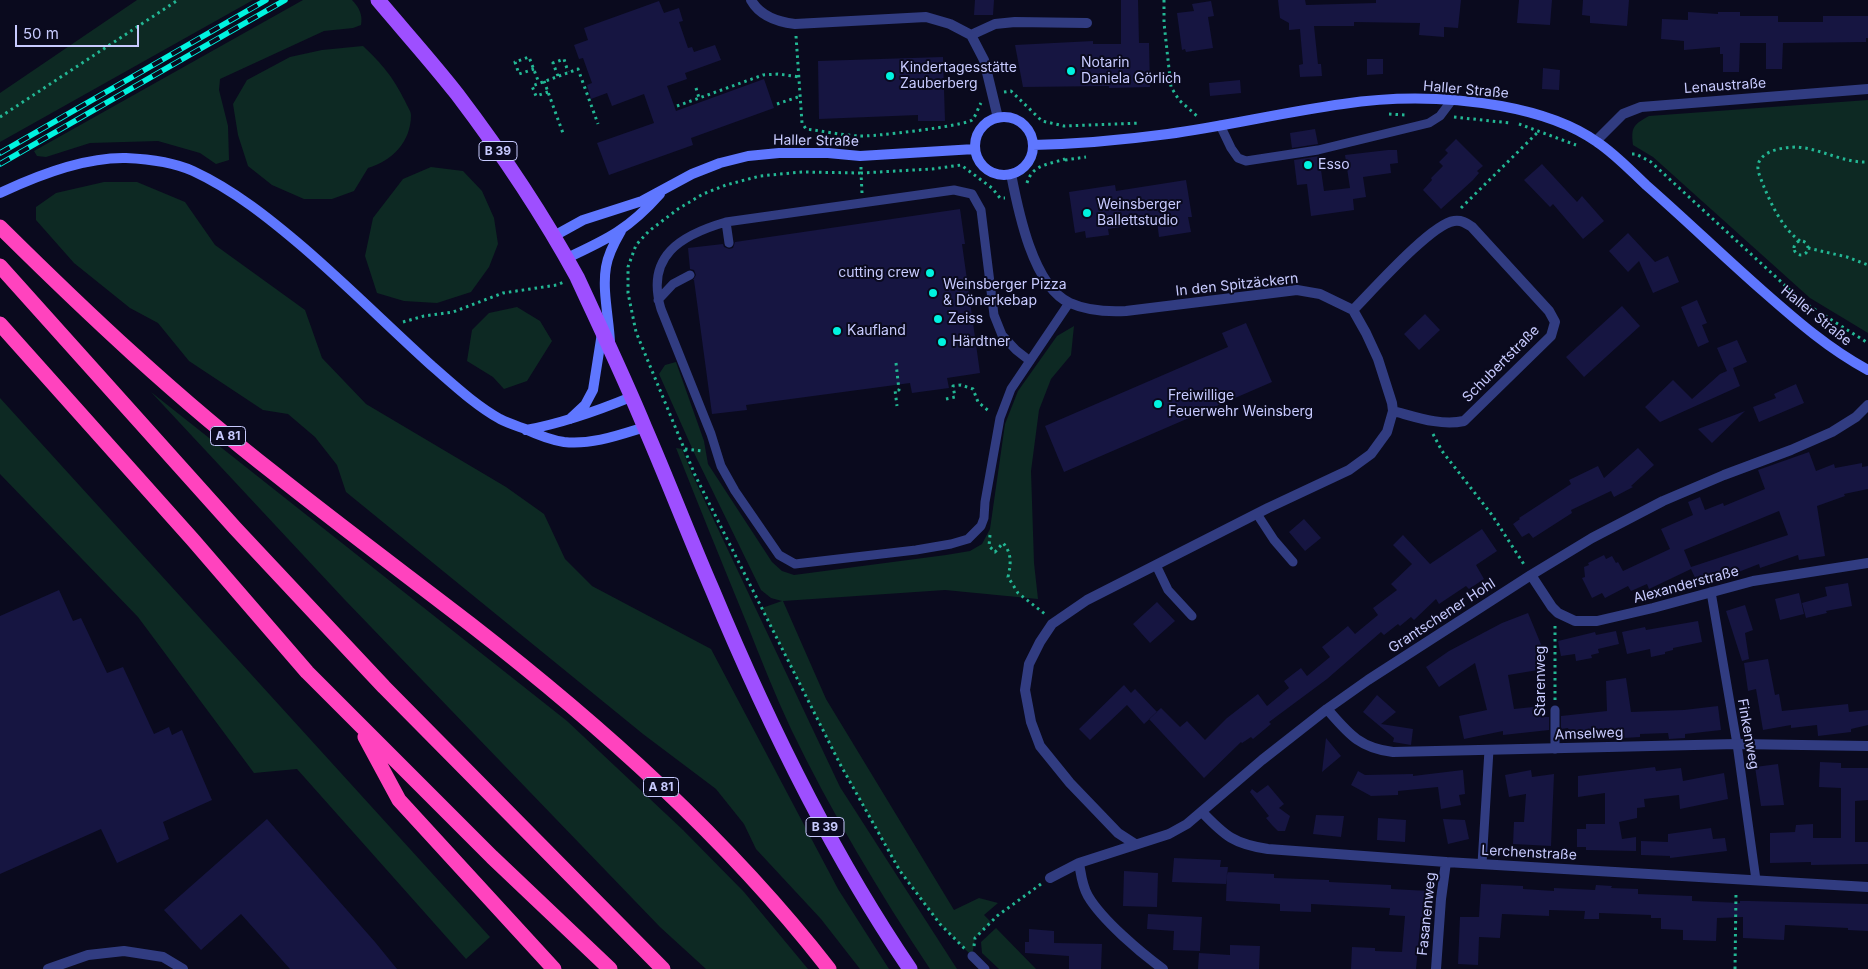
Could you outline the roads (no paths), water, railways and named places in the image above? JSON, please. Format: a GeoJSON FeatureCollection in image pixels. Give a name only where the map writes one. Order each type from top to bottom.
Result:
{"type":"FeatureCollection","features":[{"type":"Feature","properties":{"kind":"highway","name":"A 81"},"geometry":{"type":"LineString","coordinates":[[0,227],[88,314],[164,383],[273,473],[473,626],[600,731],[710,836],[761,889],[829,969]]}},
{"type":"Feature","properties":{"kind":"highway"},"geometry":{"type":"LineString","coordinates":[[0,266],[248,543],[384,687],[663,969]]}},
{"type":"Feature","properties":{"kind":"highway"},"geometry":{"type":"LineString","coordinates":[[0,324],[193,540],[307,672],[492,857],[610,969]]}},
{"type":"Feature","properties":{"kind":"highway"},"geometry":{"type":"LineString","coordinates":[[357,722],[399,800],[554,969]]}},
{"type":"Feature","properties":{"kind":"main road","name":"B 39"},"geometry":{"type":"LineString","coordinates":[[378,0],[456,93],[501,155],[567,258],[632,397],[712,591],[751,680],[794,770],[852,874],[910,969]]}},
{"type":"Feature","properties":{"kind":"street"},"geometry":{"type":"LineString","coordinates":[[751,0],[755,7],[778,22],[795,24],[926,17],[950,24],[971,35],[984,60],[998,118]]}},
{"type":"Feature","properties":{"kind":"street"},"geometry":{"type":"LineString","coordinates":[[971,35],[995,24],[1016,22],[1087,23]]}},
{"type":"Feature","properties":{"kind":"street","name":"Lenaustraße"},"geometry":{"type":"LineString","coordinates":[[1596,141],[1623,114],[1641,106],[1868,89]]}},
{"type":"Feature","properties":{"kind":"street","name":"Haller Straße"},"geometry":{"type":"LineString","coordinates":[[1033,145],[1064,144],[1168,134],[1344,103],[1396,99],[1452,100],[1524,110],[1552,119],[1583,133],[1611,152],[1820,340],[1868,370]]}},
{"type":"Feature","properties":{"kind":"street"},"geometry":{"type":"LineString","coordinates":[[998,118],[1014,119],[1021,123],[1027,129],[1033,145],[1032,152],[1025,166],[1011,174],[1002,175],[985,169],[979,162],[975,149],[979,130],[990,120],[998,118]]}},
{"type":"Feature","properties":{"kind":"street","name":"Haller Straße"},"geometry":{"type":"LineString","coordinates":[[554,236],[584,220],[642,201],[692,174],[720,163],[748,156],[779,153],[828,153],[860,156],[975,149]]}},
{"type":"Feature","properties":{"kind":"street"},"geometry":{"type":"LineString","coordinates":[[0,193],[45,174],[88,162],[125,158],[159,161],[191,170],[222,186],[269,219],[328,269],[463,393],[501,419],[544,438],[564,442],[586,442],[613,437],[645,427]]}},
{"type":"Feature","properties":{"kind":"street","name":"In den Spitzäckern"},"geometry":{"type":"LineString","coordinates":[[1011,174],[1016,198],[1035,257],[1046,280],[1055,293],[1069,303],[1104,312],[1126,311],[1297,290],[1320,294],[1353,310]]}},
{"type":"Feature","properties":{"kind":"street","name":"Haller Straße"},"geometry":{"type":"LineString","coordinates":[[567,258],[609,239],[621,231],[649,206],[664,189]]}},
{"type":"Feature","properties":{"kind":"street","name":"Schubertstraße"},"geometry":{"type":"LineString","coordinates":[[1353,310],[1386,275],[1442,227],[1452,221],[1464,221],[1472,227],[1549,311],[1555,322],[1551,336],[1464,421],[1452,424],[1426,420],[1393,411]]}},
{"type":"Feature","properties":{"kind":"street","name":"Haller Straße"},"geometry":{"type":"LineString","coordinates":[[610,350],[605,282],[606,267],[611,248],[621,231]]}},
{"type":"Feature","properties":{"kind":"street"},"geometry":{"type":"LineString","coordinates":[[1135,844],[1118,833],[1070,783],[1040,746],[1031,722],[1025,690],[1029,664],[1052,624],[1087,600],[1348,470],[1371,454],[1387,432],[1393,411],[1378,359],[1353,310]]}},
{"type":"Feature","properties":{"kind":"street"},"geometry":{"type":"LineString","coordinates":[[567,421],[585,405],[593,390],[602,332]]}},
{"type":"Feature","properties":{"kind":"street"},"geometry":{"type":"LineString","coordinates":[[526,430],[567,421],[632,397]]}},
{"type":"Feature","properties":{"kind":"street","name":"Grantschener Hohl"},"geometry":{"type":"LineString","coordinates":[[1050,878],[1080,862],[1169,834],[1187,824],[1262,760],[1327,709],[1368,680],[1592,538],[1663,502],[1724,475],[1792,450],[1832,432],[1856,417],[1868,406]]}},
{"type":"Feature","properties":{"kind":"street","name":"Alexanderstraße"},"geometry":{"type":"LineString","coordinates":[[1531,575],[1558,613],[1576,620],[1597,621],[1753,582],[1868,563]]}},
{"type":"Feature","properties":{"kind":"street","name":"Amselweg"},"geometry":{"type":"LineString","coordinates":[[1327,709],[1355,739],[1368,747],[1403,752],[1736,744],[1868,746]]}},
{"type":"Feature","properties":{"kind":"street","name":"Lerchenstraße"},"geometry":{"type":"LineString","coordinates":[[1202,812],[1220,831],[1233,840],[1249,846],[1268,849],[1446,862],[1868,887]]}},
{"type":"Feature","properties":{"kind":"street"},"geometry":{"type":"LineString","coordinates":[[1080,862],[1083,882],[1088,896],[1097,908],[1132,943],[1163,969]]}},
{"type":"Feature","properties":{"kind":"street","name":"Fasanenweg"},"geometry":{"type":"LineString","coordinates":[[1436,969],[1441,899],[1446,862]]}},
{"type":"Feature","properties":{"kind":"street"},"geometry":{"type":"LineString","coordinates":[[48,969],[88,955],[124,951],[162,957],[183,969]]}},
{"type":"Feature","properties":{"kind":"lane"},"geometry":{"type":"LineString","coordinates":[[1220,125],[1230,148],[1238,158],[1246,160],[1328,147],[1429,123],[1440,116],[1452,100]]}},
{"type":"Feature","properties":{"kind":"lane"},"geometry":{"type":"LineString","coordinates":[[1030,361],[1002,335],[994,315],[981,210],[972,194],[954,190],[726,222],[705,228],[685,237],[669,252],[658,269],[658,300],[721,466],[735,491],[779,555],[795,564],[866,557],[951,544],[968,539],[980,526],[984,518],[985,502],[1000,418],[1012,389],[1069,303]]}},
{"type":"Feature","properties":{"kind":"lane"},"geometry":{"type":"LineString","coordinates":[[726,222],[729,243]]}},
{"type":"Feature","properties":{"kind":"lane"},"geometry":{"type":"LineString","coordinates":[[658,300],[673,284],[690,274]]}},
{"type":"Feature","properties":{"kind":"lane"},"geometry":{"type":"LineString","coordinates":[[1257,514],[1274,540],[1293,562]]}},
{"type":"Feature","properties":{"kind":"lane"},"geometry":{"type":"LineString","coordinates":[[1156,565],[1168,590],[1192,616]]}},
{"type":"Feature","properties":{"kind":"lane","name":"Finkenweg"},"geometry":{"type":"LineString","coordinates":[[1711,592],[1756,880]]}},
{"type":"Feature","properties":{"kind":"lane","name":"Starenweg"},"geometry":{"type":"LineString","coordinates":[[1555,710],[1555,749]]}},
{"type":"Feature","properties":{"kind":"lane"},"geometry":{"type":"LineString","coordinates":[[1482,864],[1489,750]]}},
{"type":"Feature","properties":{"kind":"lane"},"geometry":{"type":"LineString","coordinates":[[972,956],[985,969]]}},
{"type":"Feature","properties":{"kind":"railway"},"geometry":{"type":"LineString","coordinates":[[0,153],[266,0]]}},
{"type":"Feature","properties":{"kind":"railway"},"geometry":{"type":"LineString","coordinates":[[0,164],[285,0]]}},
{"type":"Feature","properties":{"kind":"place","name":"Notarin Daniela Görlich"},"geometry":{"type":"Point","coordinates":[1071,71]}},
{"type":"Feature","properties":{"kind":"place","name":"Kindertagesstätte Zauberberg"},"geometry":{"type":"Point","coordinates":[890,76]}},
{"type":"Feature","properties":{"kind":"place","name":"Esso"},"geometry":{"type":"Point","coordinates":[1308,165]}},
{"type":"Feature","properties":{"kind":"place","name":"Weinsberger Ballettstudio"},"geometry":{"type":"Point","coordinates":[1087,213]}},
{"type":"Feature","properties":{"kind":"place","name":"cutting crew"},"geometry":{"type":"Point","coordinates":[930,273]}},
{"type":"Feature","properties":{"kind":"place","name":"Weinsberger Pizza & Dönerkebap"},"geometry":{"type":"Point","coordinates":[933,293]}},
{"type":"Feature","properties":{"kind":"place","name":"Zeiss"},"geometry":{"type":"Point","coordinates":[938,319]}},
{"type":"Feature","properties":{"kind":"place","name":"Kaufland"},"geometry":{"type":"Point","coordinates":[837,331]}},
{"type":"Feature","properties":{"kind":"place","name":"Härdtner"},"geometry":{"type":"Point","coordinates":[942,342]}},
{"type":"Feature","properties":{"kind":"place","name":"Freiwillige Feuerwehr Weinsberg"},"geometry":{"type":"Point","coordinates":[1158,404]}}]}
